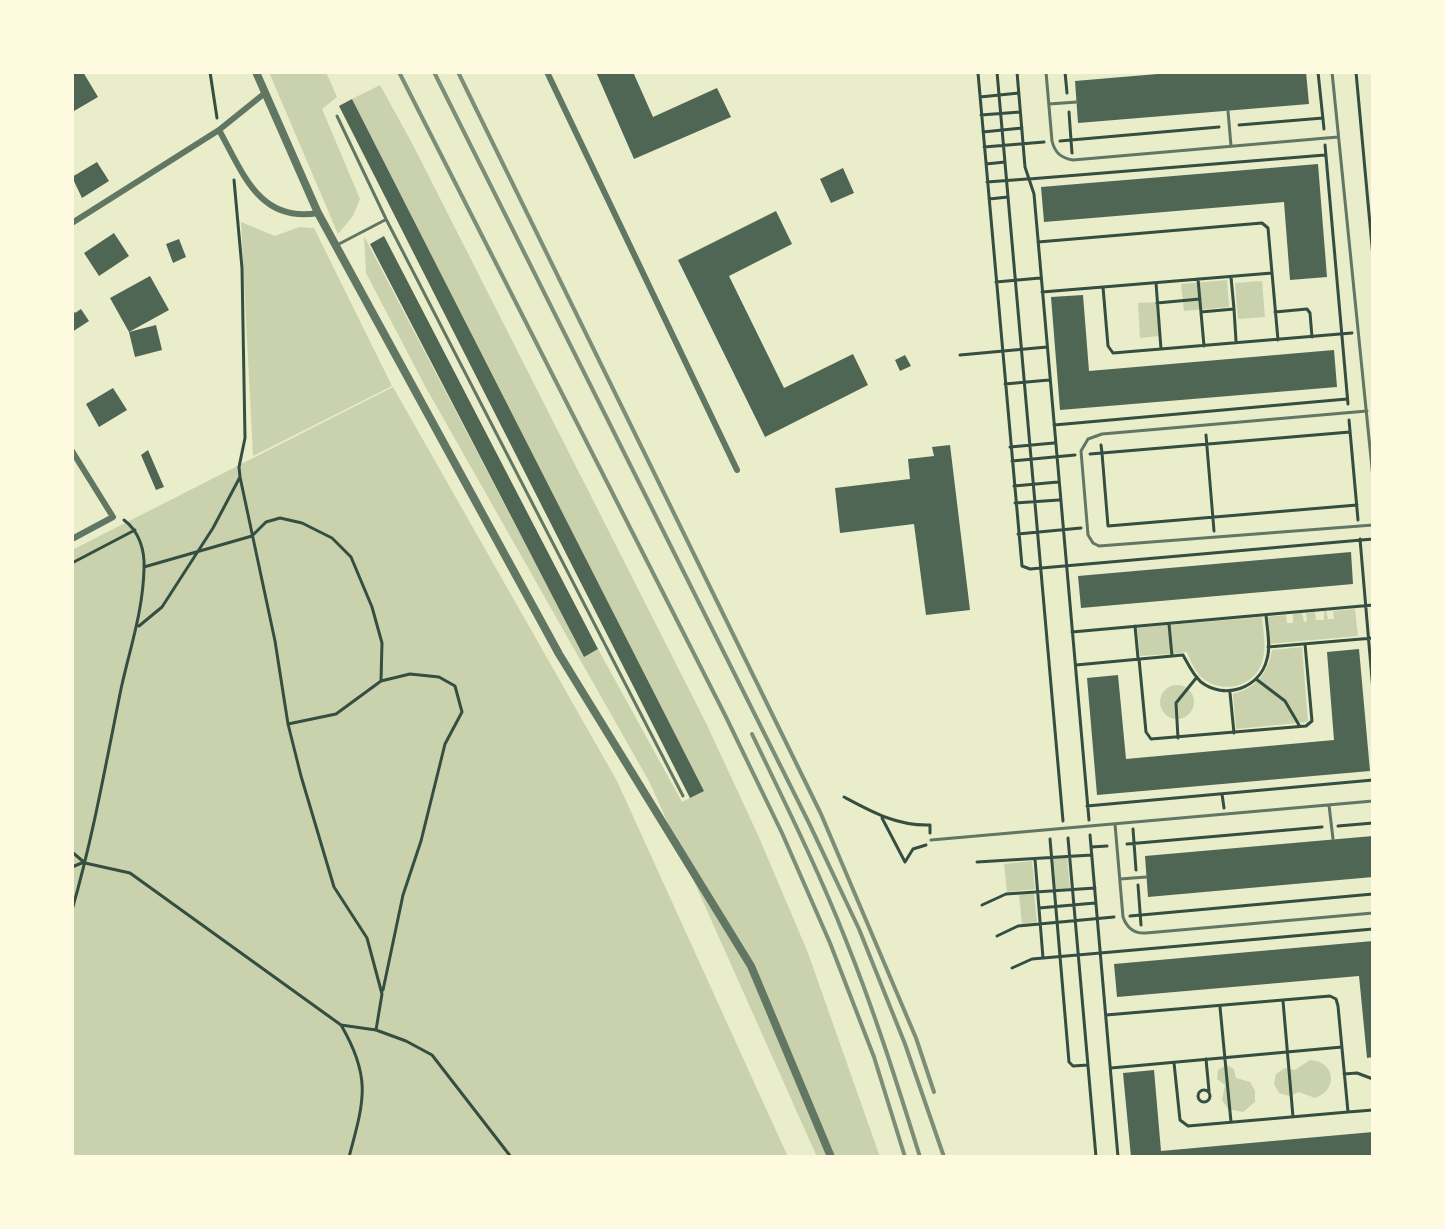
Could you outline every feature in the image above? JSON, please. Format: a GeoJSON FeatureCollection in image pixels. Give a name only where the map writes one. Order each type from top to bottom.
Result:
{"type":"FeatureCollection","features":[{"type":"Feature","properties":{"kind":"street"},"geometry":{"type":"LineString","coordinates":[[256,72],[335,246],[559,654],[751,966],[831,1157]]}},
{"type":"Feature","properties":{"kind":"street"},"geometry":{"type":"LineString","coordinates":[[547,72],[737,470]]}},
{"type":"Feature","properties":{"kind":"street"},"geometry":{"type":"LineString","coordinates":[[72,223],[219,130],[265,93]]}},
{"type":"Feature","properties":{"kind":"street"},"geometry":{"type":"LineString","coordinates":[[219,130],[248,181],[267,204],[284,214],[301,216],[318,213]]}},
{"type":"Feature","properties":{"kind":"street"},"geometry":{"type":"LineString","coordinates":[[72,451],[113,517],[72,539]]}},
{"type":"Feature","properties":{"kind":"lane"},"geometry":{"type":"LineString","coordinates":[[1046,72],[1052,141],[1060,155],[1073,160],[1338,137]]}},
{"type":"Feature","properties":{"kind":"lane"},"geometry":{"type":"LineString","coordinates":[[1332,72],[1373,478]]}},
{"type":"Feature","properties":{"kind":"lane"},"geometry":{"type":"LineString","coordinates":[[1049,104],[1077,102]]}},
{"type":"Feature","properties":{"kind":"lane"},"geometry":{"type":"LineString","coordinates":[[1228,111],[1231,146]]}},
{"type":"Feature","properties":{"kind":"lane"},"geometry":{"type":"LineString","coordinates":[[337,116],[386,219],[683,796]]}},
{"type":"Feature","properties":{"kind":"lane"},"geometry":{"type":"LineString","coordinates":[[335,246],[386,219]]}},
{"type":"Feature","properties":{"kind":"lane"},"geometry":{"type":"LineString","coordinates":[[1367,411],[1101,434],[1088,439],[1082,455],[1088,535],[1093,543],[1112,547],[1373,525]]}},
{"type":"Feature","properties":{"kind":"lane"},"geometry":{"type":"LineString","coordinates":[[931,840],[1373,801]]}},
{"type":"Feature","properties":{"kind":"lane"},"geometry":{"type":"LineString","coordinates":[[1329,805],[1333,839]]}},
{"type":"Feature","properties":{"kind":"lane"},"geometry":{"type":"LineString","coordinates":[[1115,823],[1123,917],[1130,928],[1142,934],[1373,913]]}},
{"type":"Feature","properties":{"kind":"lane"},"geometry":{"type":"LineString","coordinates":[[1120,879],[1146,877]]}},
{"type":"Feature","properties":{"kind":"path"},"geometry":{"type":"LineString","coordinates":[[210,72],[219,130]]}},
{"type":"Feature","properties":{"kind":"path"},"geometry":{"type":"LineString","coordinates":[[1096,1157],[1070,856],[1065,828],[1041,568],[1037,532],[999,95],[994,72],[978,73],[1022,566],[1027,569],[1041,568],[1067,566],[1373,539]]}},
{"type":"Feature","properties":{"kind":"path"},"geometry":{"type":"LineString","coordinates":[[1017,72],[1025,167],[1034,194],[1118,1157]]}},
{"type":"Feature","properties":{"kind":"path"},"geometry":{"type":"LineString","coordinates":[[1065,72],[1073,160]]}},
{"type":"Feature","properties":{"kind":"path"},"geometry":{"type":"LineString","coordinates":[[1318,72],[1365,606],[1371,638],[1373,691]]}},
{"type":"Feature","properties":{"kind":"path"},"geometry":{"type":"LineString","coordinates":[[1356,72],[1373,257]]}},
{"type":"Feature","properties":{"kind":"path"},"geometry":{"type":"LineString","coordinates":[[980,97],[1019,93]]}},
{"type":"Feature","properties":{"kind":"path"},"geometry":{"type":"LineString","coordinates":[[981,115],[1020,112]]}},
{"type":"Feature","properties":{"kind":"path"},"geometry":{"type":"LineString","coordinates":[[984,147],[1323,118]]}},
{"type":"Feature","properties":{"kind":"path"},"geometry":{"type":"LineString","coordinates":[[983,132],[1022,128]]}},
{"type":"Feature","properties":{"kind":"path"},"geometry":{"type":"LineString","coordinates":[[987,182],[1326,154]]}},
{"type":"Feature","properties":{"kind":"path"},"geometry":{"type":"LineString","coordinates":[[986,164],[1005,162]]}},
{"type":"Feature","properties":{"kind":"path"},"geometry":{"type":"LineString","coordinates":[[234,180],[242,268],[245,438],[240,477],[275,641],[288,724],[334,887],[367,938],[382,994]]}},
{"type":"Feature","properties":{"kind":"path"},"geometry":{"type":"LineString","coordinates":[[989,199],[1008,197]]}},
{"type":"Feature","properties":{"kind":"path"},"geometry":{"type":"LineString","coordinates":[[1038,242],[1262,223],[1268,228],[1278,340]]}},
{"type":"Feature","properties":{"kind":"path"},"geometry":{"type":"LineString","coordinates":[[1042,292],[1272,273]]}},
{"type":"Feature","properties":{"kind":"path"},"geometry":{"type":"LineString","coordinates":[[1231,277],[1236,343]]}},
{"type":"Feature","properties":{"kind":"path"},"geometry":{"type":"LineString","coordinates":[[996,282],[1041,278]]}},
{"type":"Feature","properties":{"kind":"path"},"geometry":{"type":"LineString","coordinates":[[1198,279],[1204,346]]}},
{"type":"Feature","properties":{"kind":"path"},"geometry":{"type":"LineString","coordinates":[[1156,283],[1161,349]]}},
{"type":"Feature","properties":{"kind":"path"},"geometry":{"type":"LineString","coordinates":[[1103,287],[1109,350],[1117,353],[1359,333]]}},
{"type":"Feature","properties":{"kind":"path"},"geometry":{"type":"LineString","coordinates":[[1157,303],[1200,299]]}},
{"type":"Feature","properties":{"kind":"path"},"geometry":{"type":"LineString","coordinates":[[1201,312],[1234,309]]}},
{"type":"Feature","properties":{"kind":"path"},"geometry":{"type":"LineString","coordinates":[[1275,312],[1307,309],[1312,337]]}},
{"type":"Feature","properties":{"kind":"path"},"geometry":{"type":"LineString","coordinates":[[960,355],[1047,347]]}},
{"type":"Feature","properties":{"kind":"path"},"geometry":{"type":"LineString","coordinates":[[1005,384],[1050,380]]}},
{"type":"Feature","properties":{"kind":"path"},"geometry":{"type":"LineString","coordinates":[[1054,425],[1347,399]]}},
{"type":"Feature","properties":{"kind":"path"},"geometry":{"type":"LineString","coordinates":[[1205,425],[1215,538]]}},
{"type":"Feature","properties":{"kind":"path"},"geometry":{"type":"LineString","coordinates":[[1012,461],[1350,432]]}},
{"type":"Feature","properties":{"kind":"path"},"geometry":{"type":"LineString","coordinates":[[1101,434],[1108,526],[1357,505]]}},
{"type":"Feature","properties":{"kind":"path"},"geometry":{"type":"LineString","coordinates":[[1010,447],[1056,443]]}},
{"type":"Feature","properties":{"kind":"path"},"geometry":{"type":"LineString","coordinates":[[139,626],[162,607],[213,528],[240,477]]}},
{"type":"Feature","properties":{"kind":"path"},"geometry":{"type":"LineString","coordinates":[[1014,486],[1059,482]]}},
{"type":"Feature","properties":{"kind":"path"},"geometry":{"type":"LineString","coordinates":[[1015,503],[1060,500]]}},
{"type":"Feature","properties":{"kind":"path"},"geometry":{"type":"LineString","coordinates":[[72,910],[124,676],[139,626],[144,567],[142,548],[135,530],[126,521],[113,517]]}},
{"type":"Feature","properties":{"kind":"path"},"geometry":{"type":"LineString","coordinates":[[144,567],[252,536],[266,522],[280,518],[302,523],[332,538],[351,557],[372,607],[382,643],[381,681]]}},
{"type":"Feature","properties":{"kind":"path"},"geometry":{"type":"LineString","coordinates":[[72,563],[135,530]]}},
{"type":"Feature","properties":{"kind":"path"},"geometry":{"type":"LineString","coordinates":[[1018,534],[1063,530]]}},
{"type":"Feature","properties":{"kind":"path"},"geometry":{"type":"LineString","coordinates":[[1072,632],[1373,605]]}},
{"type":"Feature","properties":{"kind":"path"},"geometry":{"type":"LineString","coordinates":[[1075,665],[1183,655],[1197,677],[1210,688],[1230,691],[1247,686],[1266,664],[1266,615]]}},
{"type":"Feature","properties":{"kind":"path"},"geometry":{"type":"LineString","coordinates":[[1169,623],[1172,656]]}},
{"type":"Feature","properties":{"kind":"path"},"geometry":{"type":"LineString","coordinates":[[1135,626],[1148,737],[1156,740],[1306,726],[1312,721],[1305,644]]}},
{"type":"Feature","properties":{"kind":"path"},"geometry":{"type":"LineString","coordinates":[[1268,647],[1371,638]]}},
{"type":"Feature","properties":{"kind":"path"},"geometry":{"type":"LineString","coordinates":[[288,724],[336,714],[381,681],[410,674],[439,677],[455,686],[462,712],[445,744],[421,841],[403,895],[376,1030]]}},
{"type":"Feature","properties":{"kind":"path"},"geometry":{"type":"LineString","coordinates":[[1178,738],[1176,703],[1197,677]]}},
{"type":"Feature","properties":{"kind":"path"},"geometry":{"type":"LineString","coordinates":[[1256,679],[1285,701],[1299,727]]}},
{"type":"Feature","properties":{"kind":"path"},"geometry":{"type":"LineString","coordinates":[[1230,691],[1234,733]]}},
{"type":"Feature","properties":{"kind":"path"},"geometry":{"type":"LineString","coordinates":[[1087,806],[1373,780]]}},
{"type":"Feature","properties":{"kind":"path"},"geometry":{"type":"LineString","coordinates":[[844,797],[882,818],[930,825],[931,844],[913,849],[905,862],[882,818]]}},
{"type":"Feature","properties":{"kind":"path"},"geometry":{"type":"LineString","coordinates":[[1091,847],[1373,823]]}},
{"type":"Feature","properties":{"kind":"path"},"geometry":{"type":"LineString","coordinates":[[1049,829],[1069,1062],[1075,1066],[1088,1065]]}},
{"type":"Feature","properties":{"kind":"path"},"geometry":{"type":"LineString","coordinates":[[72,852],[84,863],[130,873],[341,1025],[356,1051],[363,1079],[362,1108],[349,1157]]}},
{"type":"Feature","properties":{"kind":"path"},"geometry":{"type":"LineString","coordinates":[[977,862],[1092,855]]}},
{"type":"Feature","properties":{"kind":"path"},"geometry":{"type":"LineString","coordinates":[[1035,859],[1043,958]]}},
{"type":"Feature","properties":{"kind":"path"},"geometry":{"type":"LineString","coordinates":[[72,867],[84,863]]}},
{"type":"Feature","properties":{"kind":"path"},"geometry":{"type":"LineString","coordinates":[[982,905],[1006,894],[1095,888]]}},
{"type":"Feature","properties":{"kind":"path"},"geometry":{"type":"LineString","coordinates":[[997,936],[1018,926],[1373,894]]}},
{"type":"Feature","properties":{"kind":"path"},"geometry":{"type":"LineString","coordinates":[[1039,908],[1096,903]]}},
{"type":"Feature","properties":{"kind":"path"},"geometry":{"type":"LineString","coordinates":[[1012,968],[1032,959],[1373,929]]}},
{"type":"Feature","properties":{"kind":"path"},"geometry":{"type":"LineString","coordinates":[[1106,1015],[1330,996],[1336,999],[1348,1112]]}},
{"type":"Feature","properties":{"kind":"path"},"geometry":{"type":"LineString","coordinates":[[1283,1000],[1293,1117]]}},
{"type":"Feature","properties":{"kind":"path"},"geometry":{"type":"LineString","coordinates":[[1220,1005],[1231,1122]]}},
{"type":"Feature","properties":{"kind":"path"},"geometry":{"type":"LineString","coordinates":[[341,1025],[376,1030],[432,1055],[511,1157]]}},
{"type":"Feature","properties":{"kind":"path"},"geometry":{"type":"LineString","coordinates":[[1111,1068],[1342,1047]]}},
{"type":"Feature","properties":{"kind":"path"},"geometry":{"type":"LineString","coordinates":[[1206,1059],[1209,1094]]}},
{"type":"Feature","properties":{"kind":"path"},"geometry":{"type":"LineString","coordinates":[[1174,1062],[1179,1116],[1182,1123],[1188,1126],[1373,1110]]}},
{"type":"Feature","properties":{"kind":"path"},"geometry":{"type":"LineString","coordinates":[[1344,1074],[1361,1074],[1373,1079]]}},
{"type":"Feature","properties":{"kind":"green space"},"geometry":{"type":"Polygon","coordinates":[[[269,72],[326,72],[337,97],[322,109],[360,199],[353,216],[338,234],[269,72]]]}},
{"type":"Feature","properties":{"kind":"green space"},"geometry":{"type":"Polygon","coordinates":[[[380,85],[706,723],[808,953],[880,1157],[817,1157],[650,783],[425,386],[366,273],[364,236],[584,656],[598,649],[682,802],[703,791],[352,99],[380,85]]]}},
{"type":"Feature","properties":{"kind":"green space"},"geometry":{"type":"Polygon","coordinates":[[[241,222],[275,236],[299,227],[314,228],[392,386],[253,456],[241,222]]]}},
{"type":"Feature","properties":{"kind":"green space"},"geometry":{"type":"Polygon","coordinates":[[[1227,280],[1229,307],[1184,311],[1181,284],[1227,280]]]}},
{"type":"Feature","properties":{"kind":"green space"},"geometry":{"type":"Polygon","coordinates":[[[1262,281],[1265,317],[1238,319],[1235,283],[1262,281]]]}},
{"type":"Feature","properties":{"kind":"green space"},"geometry":{"type":"Polygon","coordinates":[[[1157,302],[1159,336],[1140,338],[1138,303],[1157,302]]]}},
{"type":"Feature","properties":{"kind":"green space"},"geometry":{"type":"Polygon","coordinates":[[[393,387],[617,781],[788,1157],[72,1157],[72,550],[393,387]]]}},
{"type":"Feature","properties":{"kind":"green space"},"geometry":{"type":"Polygon","coordinates":[[[1355,609],[1358,636],[1268,644],[1266,617],[1286,615],[1287,623],[1293,623],[1293,614],[1302,613],[1304,622],[1307,621],[1306,613],[1315,612],[1316,620],[1324,620],[1324,611],[1328,619],[1334,619],[1333,611],[1355,609]]]}},
{"type":"Feature","properties":{"kind":"green space"},"geometry":{"type":"Polygon","coordinates":[[[1262,617],[1262,662],[1258,671],[1244,683],[1225,687],[1216,685],[1199,675],[1187,652],[1173,654],[1170,625],[1262,617]]]}},
{"type":"Feature","properties":{"kind":"green space"},"geometry":{"type":"Polygon","coordinates":[[[1168,625],[1171,654],[1140,656],[1137,628],[1168,625]]]}},
{"type":"Feature","properties":{"kind":"green space"},"geometry":{"type":"Polygon","coordinates":[[[1302,647],[1308,722],[1236,729],[1233,694],[1248,688],[1260,678],[1272,650],[1302,647]]]}},
{"type":"Feature","properties":{"kind":"green space"},"geometry":{"type":"Polygon","coordinates":[[[1177,685],[1189,690],[1194,702],[1189,714],[1177,719],[1165,714],[1160,702],[1165,690],[1177,685]]]}},
{"type":"Feature","properties":{"kind":"green space"},"geometry":{"type":"Polygon","coordinates":[[[1067,857],[1070,888],[1056,889],[1053,858],[1067,857]]]}},
{"type":"Feature","properties":{"kind":"green space"},"geometry":{"type":"Polygon","coordinates":[[[1032,861],[1035,889],[1007,892],[1004,864],[1032,861]]]}},
{"type":"Feature","properties":{"kind":"green space"},"geometry":{"type":"Polygon","coordinates":[[[1034,893],[1037,922],[1022,924],[1019,895],[1034,893]]]}},
{"type":"Feature","properties":{"kind":"green space"},"geometry":{"type":"Polygon","coordinates":[[[1310,1060],[1325,1065],[1329,1070],[1331,1083],[1328,1089],[1315,1098],[1299,1092],[1289,1096],[1279,1093],[1274,1084],[1276,1074],[1285,1068],[1295,1070],[1310,1060]]]}},
{"type":"Feature","properties":{"kind":"green space"},"geometry":{"type":"Polygon","coordinates":[[[1226,1065],[1234,1069],[1236,1078],[1250,1082],[1255,1091],[1255,1102],[1243,1112],[1228,1109],[1222,1100],[1225,1085],[1217,1079],[1218,1070],[1226,1065]]]}},
{"type":"Feature","properties":{"kind":"building"},"geometry":{"type":"Polygon","coordinates":[[[72,72],[83,72],[98,97],[74,111],[72,106],[72,72]]]}},
{"type":"Feature","properties":{"kind":"building"},"geometry":{"type":"Polygon","coordinates":[[[596,72],[633,72],[653,117],[717,88],[731,117],[634,159],[596,72]]]}},
{"type":"Feature","properties":{"kind":"building"},"geometry":{"type":"Polygon","coordinates":[[[1181,72],[1306,72],[1309,104],[1078,123],[1075,81],[1181,72]]]}},
{"type":"Feature","properties":{"kind":"building"},"geometry":{"type":"Polygon","coordinates":[[[352,99],[704,791],[690,798],[339,106],[352,99]]]}},
{"type":"Feature","properties":{"kind":"building"},"geometry":{"type":"Polygon","coordinates":[[[97,162],[109,181],[82,198],[72,177],[97,162]]]}},
{"type":"Feature","properties":{"kind":"building"},"geometry":{"type":"Polygon","coordinates":[[[1318,164],[1327,277],[1290,280],[1284,202],[1044,222],[1041,187],[1318,164]]]}},
{"type":"Feature","properties":{"kind":"building"},"geometry":{"type":"Polygon","coordinates":[[[843,168],[854,193],[831,203],[820,179],[843,168]]]}},
{"type":"Feature","properties":{"kind":"building"},"geometry":{"type":"Polygon","coordinates":[[[776,211],[792,244],[729,276],[784,388],[853,354],[868,385],[765,437],[678,260],[776,211]]]}},
{"type":"Feature","properties":{"kind":"building"},"geometry":{"type":"Polygon","coordinates":[[[114,233],[129,256],[99,276],[84,253],[114,233]]]}},
{"type":"Feature","properties":{"kind":"building"},"geometry":{"type":"Polygon","coordinates":[[[384,236],[598,649],[584,657],[370,244],[384,236]]]}},
{"type":"Feature","properties":{"kind":"building"},"geometry":{"type":"Polygon","coordinates":[[[179,239],[186,257],[173,263],[166,244],[179,239]]]}},
{"type":"Feature","properties":{"kind":"building"},"geometry":{"type":"Polygon","coordinates":[[[150,276],[169,310],[129,332],[110,298],[150,276]]]}},
{"type":"Feature","properties":{"kind":"building"},"geometry":{"type":"Polygon","coordinates":[[[1083,295],[1089,371],[1334,350],[1337,387],[1060,410],[1051,297],[1083,295]]]}},
{"type":"Feature","properties":{"kind":"building"},"geometry":{"type":"Polygon","coordinates":[[[72,309],[75,313],[81,309],[89,321],[72,332],[72,309]]]}},
{"type":"Feature","properties":{"kind":"building"},"geometry":{"type":"Polygon","coordinates":[[[156,325],[162,350],[135,357],[129,332],[156,325]]]}},
{"type":"Feature","properties":{"kind":"building"},"geometry":{"type":"Polygon","coordinates":[[[905,355],[911,366],[900,371],[895,360],[905,355]]]}},
{"type":"Feature","properties":{"kind":"building"},"geometry":{"type":"Polygon","coordinates":[[[113,388],[127,410],[99,427],[86,404],[113,388]]]}},
{"type":"Feature","properties":{"kind":"building"},"geometry":{"type":"Polygon","coordinates":[[[950,445],[970,610],[926,615],[914,524],[840,533],[835,488],[910,479],[908,459],[934,456],[932,447],[950,445]]]}},
{"type":"Feature","properties":{"kind":"building"},"geometry":{"type":"Polygon","coordinates":[[[148,450],[164,487],[156,490],[141,455],[148,450]]]}},
{"type":"Feature","properties":{"kind":"building"},"geometry":{"type":"Polygon","coordinates":[[[1351,552],[1353,584],[1081,608],[1078,576],[1351,552]]]}},
{"type":"Feature","properties":{"kind":"building"},"geometry":{"type":"Polygon","coordinates":[[[1359,649],[1370,771],[1097,795],[1087,678],[1118,675],[1126,759],[1334,740],[1327,652],[1359,649]]]}},
{"type":"Feature","properties":{"kind":"building"},"geometry":{"type":"Polygon","coordinates":[[[1373,836],[1373,877],[1148,897],[1145,856],[1373,836]]]}},
{"type":"Feature","properties":{"kind":"building"},"geometry":{"type":"Polygon","coordinates":[[[1373,941],[1373,1057],[1367,1058],[1359,976],[1117,997],[1114,964],[1373,941]]]}},
{"type":"Feature","properties":{"kind":"building"},"geometry":{"type":"Polygon","coordinates":[[[1154,1070],[1161,1151],[1373,1132],[1373,1157],[1131,1157],[1123,1073],[1154,1070]]]}},
{"type":"Feature","properties":{"kind":"railway"},"geometry":{"type":"LineString","coordinates":[[399,72],[782,833],[830,943],[874,1057],[905,1157]]}},
{"type":"Feature","properties":{"kind":"railway"},"geometry":{"type":"LineString","coordinates":[[434,72],[859,929],[905,1044],[944,1157]]}},
{"type":"Feature","properties":{"kind":"railway"},"geometry":{"type":"LineString","coordinates":[[458,72],[821,814],[916,1038],[934,1092]]}},
{"type":"Feature","properties":{"kind":"railway"},"geometry":{"type":"LineString","coordinates":[[752,734],[845,938],[920,1157]]}}]}
